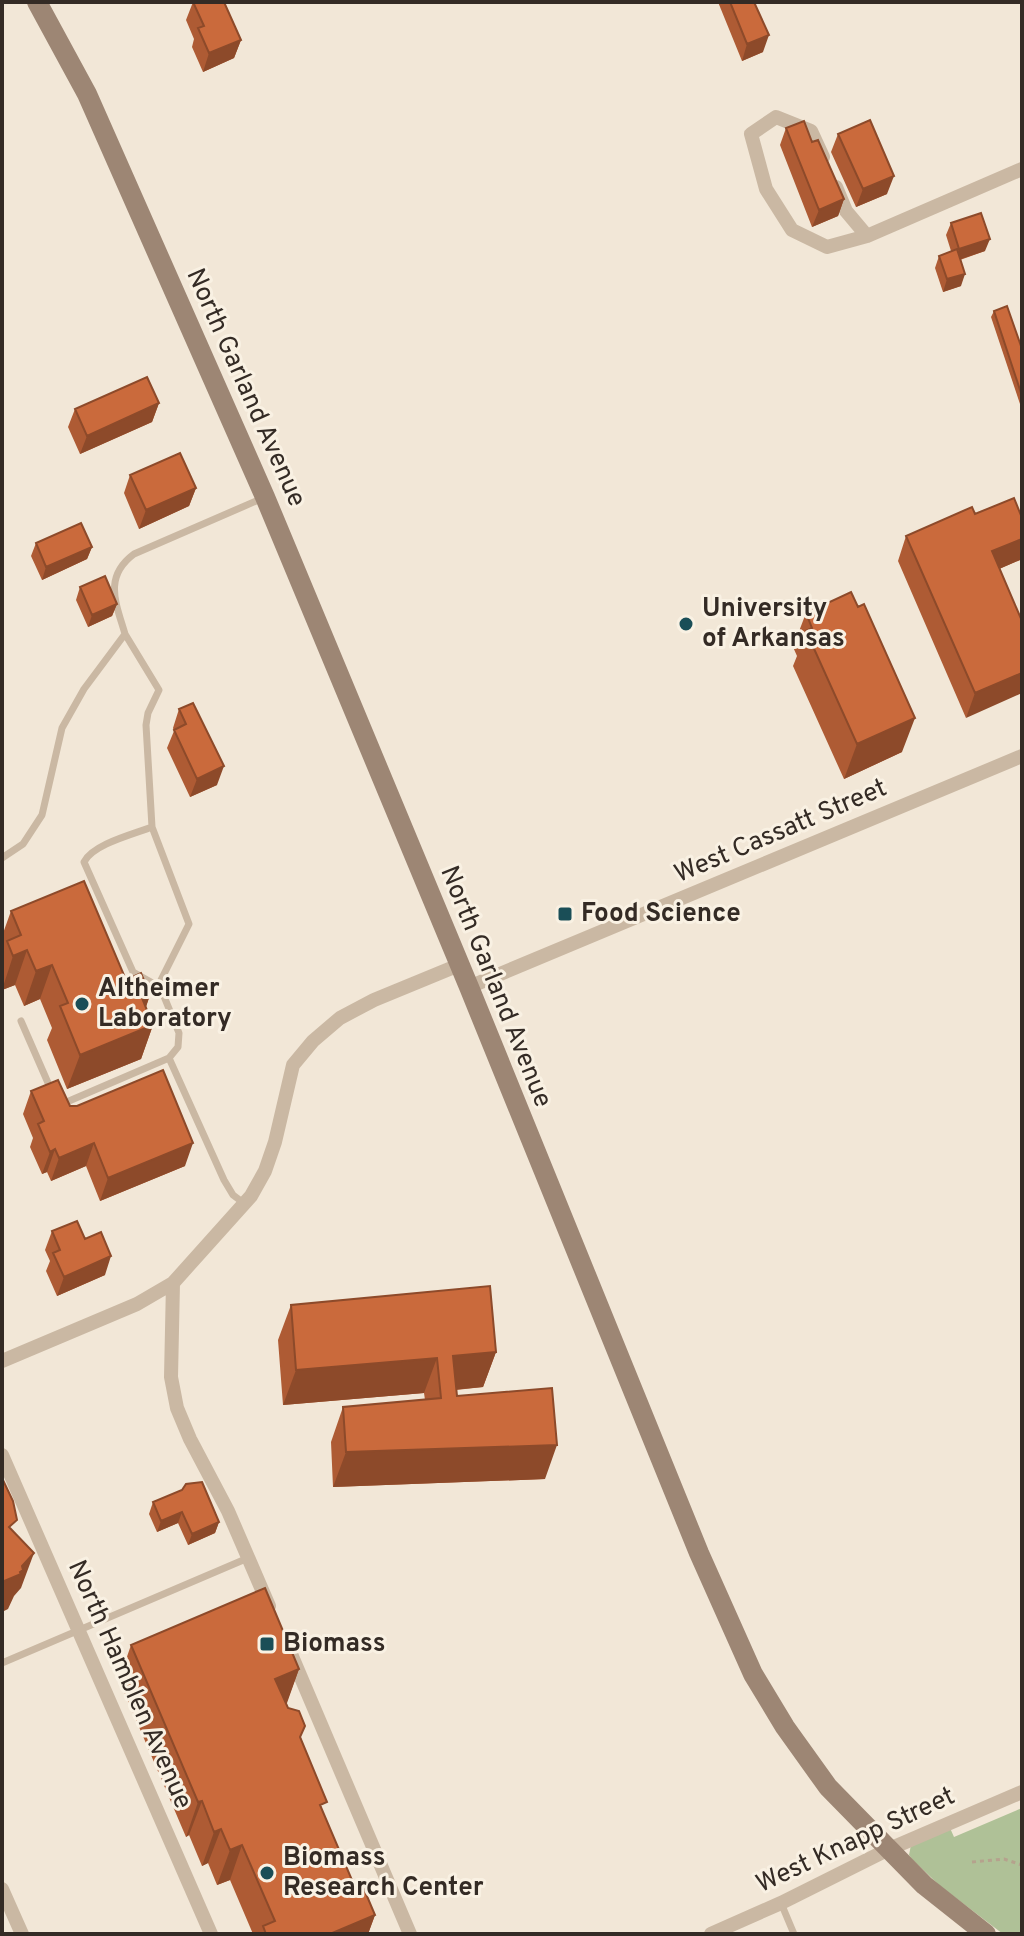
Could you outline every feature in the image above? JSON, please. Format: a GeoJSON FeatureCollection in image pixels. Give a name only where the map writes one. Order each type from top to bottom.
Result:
{"type":"FeatureCollection","features":[{"type":"Feature","properties":{"kind":"main road","name":"North Garland Avenue"},"geometry":{"type":"LineString","coordinates":[[37,2],[87,94],[265,497],[693,1538],[753,1674],[785,1727],[828,1787],[924,1885],[986,1934]]}},
{"type":"Feature","properties":{"kind":"street"},"geometry":{"type":"LineString","coordinates":[[867,236],[846,211],[811,131],[776,117],[751,134],[766,189],[792,230],[827,247],[867,236],[1022,169]]}},
{"type":"Feature","properties":{"kind":"street","name":"West Cassatt Street"},"geometry":{"type":"LineString","coordinates":[[469,987],[1022,756]]}},
{"type":"Feature","properties":{"kind":"street"},"geometry":{"type":"LineString","coordinates":[[2,1361],[137,1304],[173,1283],[245,1204],[265,1171],[293,1065],[313,1041],[340,1018],[374,1000],[459,965]]}},
{"type":"Feature","properties":{"kind":"street"},"geometry":{"type":"LineString","coordinates":[[173,1283],[171,1377],[177,1408],[228,1511],[410,1934]]}},
{"type":"Feature","properties":{"kind":"street","name":"North Hamblen Avenue"},"geometry":{"type":"LineString","coordinates":[[2,1455],[211,1934]]}},
{"type":"Feature","properties":{"kind":"street","name":"West Knapp Street"},"geometry":{"type":"LineString","coordinates":[[711,1934],[887,1850],[1022,1792]]}},
{"type":"Feature","properties":{"kind":"street"},"geometry":{"type":"LineString","coordinates":[[2,1889],[22,1934]]}},
{"type":"Feature","properties":{"kind":"lane"},"geometry":{"type":"LineString","coordinates":[[158,986],[189,924],[152,827],[146,725],[159,690],[125,634],[114,590],[115,573],[134,554],[265,497]]}},
{"type":"Feature","properties":{"kind":"lane"},"geometry":{"type":"LineString","coordinates":[[2,858],[23,844],[42,815],[62,728],[84,689],[125,634]]}},
{"type":"Feature","properties":{"kind":"lane"},"geometry":{"type":"LineString","coordinates":[[21,1021],[60,1104],[169,1058],[178,1047],[179,1033],[158,986],[133,972],[84,862],[88,855],[98,849],[152,827]]}},
{"type":"Feature","properties":{"kind":"lane"},"geometry":{"type":"LineString","coordinates":[[169,1058],[224,1180],[233,1195],[245,1204]]}},
{"type":"Feature","properties":{"kind":"lane"},"geometry":{"type":"LineString","coordinates":[[2,1663],[248,1558]]}},
{"type":"Feature","properties":{"kind":"lane"},"geometry":{"type":"LineString","coordinates":[[781,1903],[794,1934]]}},
{"type":"Feature","properties":{"kind":"path"},"geometry":{"type":"LineString","coordinates":[[972,1862],[1004,1859],[1022,1865]]}},
{"type":"Feature","properties":{"kind":"green space"},"geometry":{"type":"Polygon","coordinates":[[[1022,1808],[1022,1934],[1003,1934],[939,1885],[909,1855],[911,1845],[950,1828],[954,1837],[1022,1808]]]}},
{"type":"Feature","properties":{"kind":"building"},"geometry":{"type":"Polygon","coordinates":[[[193,2],[224,2],[241,40],[209,53],[198,28],[204,26],[193,2]]]}},
{"type":"Feature","properties":{"kind":"building"},"geometry":{"type":"Polygon","coordinates":[[[730,2],[754,2],[769,35],[747,44],[730,2]]]}},
{"type":"Feature","properties":{"kind":"building"},"geometry":{"type":"Polygon","coordinates":[[[870,120],[894,176],[863,189],[838,134],[870,120]]]}},
{"type":"Feature","properties":{"kind":"building"},"geometry":{"type":"Polygon","coordinates":[[[804,121],[812,142],[818,140],[844,199],[819,210],[786,128],[804,121]]]}},
{"type":"Feature","properties":{"kind":"building"},"geometry":{"type":"Polygon","coordinates":[[[981,213],[990,239],[959,249],[951,223],[981,213]]]}},
{"type":"Feature","properties":{"kind":"building"},"geometry":{"type":"Polygon","coordinates":[[[957,249],[965,274],[947,279],[939,256],[957,249]]]}},
{"type":"Feature","properties":{"kind":"building"},"geometry":{"type":"Polygon","coordinates":[[[1007,306],[1022,349],[1022,396],[994,311],[1007,306]]]}},
{"type":"Feature","properties":{"kind":"building"},"geometry":{"type":"Polygon","coordinates":[[[147,377],[159,403],[87,436],[75,409],[147,377]]]}},
{"type":"Feature","properties":{"kind":"building"},"geometry":{"type":"Polygon","coordinates":[[[180,453],[196,488],[146,510],[130,475],[180,453]]]}},
{"type":"Feature","properties":{"kind":"building"},"geometry":{"type":"Polygon","coordinates":[[[1014,498],[1022,518],[1022,539],[992,551],[1022,621],[1022,673],[975,693],[906,536],[972,507],[975,514],[1014,498]]]}},
{"type":"Feature","properties":{"kind":"building"},"geometry":{"type":"Polygon","coordinates":[[[81,523],[92,547],[46,567],[36,543],[81,523]]]}},
{"type":"Feature","properties":{"kind":"building"},"geometry":{"type":"Polygon","coordinates":[[[105,576],[117,604],[92,615],[80,587],[105,576]]]}},
{"type":"Feature","properties":{"kind":"building"},"geometry":{"type":"Polygon","coordinates":[[[851,592],[858,607],[864,604],[915,718],[857,744],[806,631],[812,628],[806,613],[851,592]]]}},
{"type":"Feature","properties":{"kind":"building"},"geometry":{"type":"Polygon","coordinates":[[[193,703],[224,766],[197,779],[174,730],[186,724],[179,709],[193,703]]]}},
{"type":"Feature","properties":{"kind":"building"},"geometry":{"type":"Polygon","coordinates":[[[84,881],[126,980],[141,973],[150,995],[142,998],[153,1025],[80,1055],[60,1006],[68,1003],[52,965],[36,971],[27,950],[13,956],[7,941],[21,935],[11,911],[84,881]]]}},
{"type":"Feature","properties":{"kind":"building"},"geometry":{"type":"Polygon","coordinates":[[[163,1070],[193,1143],[108,1178],[94,1143],[59,1158],[55,1149],[50,1152],[38,1124],[44,1121],[31,1091],[58,1080],[70,1106],[77,1106],[163,1070]]]}},
{"type":"Feature","properties":{"kind":"building"},"geometry":{"type":"Polygon","coordinates":[[[77,1221],[85,1239],[101,1232],[111,1256],[64,1277],[53,1253],[60,1250],[52,1231],[77,1221]]]}},
{"type":"Feature","properties":{"kind":"building"},"geometry":{"type":"Polygon","coordinates":[[[490,1286],[496,1352],[453,1356],[457,1396],[552,1388],[557,1445],[346,1452],[343,1407],[441,1398],[437,1358],[296,1370],[291,1305],[490,1286]]]}},
{"type":"Feature","properties":{"kind":"building"},"geometry":{"type":"Polygon","coordinates":[[[2,1478],[13,1501],[17,1520],[9,1527],[34,1553],[22,1566],[21,1574],[2,1582],[2,1478]]]}},
{"type":"Feature","properties":{"kind":"building"},"geometry":{"type":"Polygon","coordinates":[[[202,1482],[219,1522],[192,1534],[182,1512],[161,1521],[153,1502],[182,1490],[186,1484],[202,1482]]]}},
{"type":"Feature","properties":{"kind":"building"},"geometry":{"type":"Polygon","coordinates":[[[265,1588],[299,1669],[275,1679],[288,1708],[299,1711],[305,1726],[300,1737],[327,1802],[320,1805],[357,1892],[364,1889],[375,1915],[330,1934],[266,1934],[263,1926],[275,1921],[242,1845],[230,1850],[221,1829],[214,1832],[202,1801],[198,1802],[131,1645],[265,1588]]]}},
{"type":"Feature","properties":{"kind":"place","name":"University of Arkansas"},"geometry":{"type":"Point","coordinates":[686,624]}},
{"type":"Feature","properties":{"kind":"place","name":"Food Science"},"geometry":{"type":"Point","coordinates":[565,914]}},
{"type":"Feature","properties":{"kind":"place","name":"Altheimer Laboratory"},"geometry":{"type":"Point","coordinates":[82,1004]}},
{"type":"Feature","properties":{"kind":"place","name":"Biomass"},"geometry":{"type":"Point","coordinates":[267,1644]}},
{"type":"Feature","properties":{"kind":"place","name":"Biomass Research Center"},"geometry":{"type":"Point","coordinates":[267,1873]}}]}
